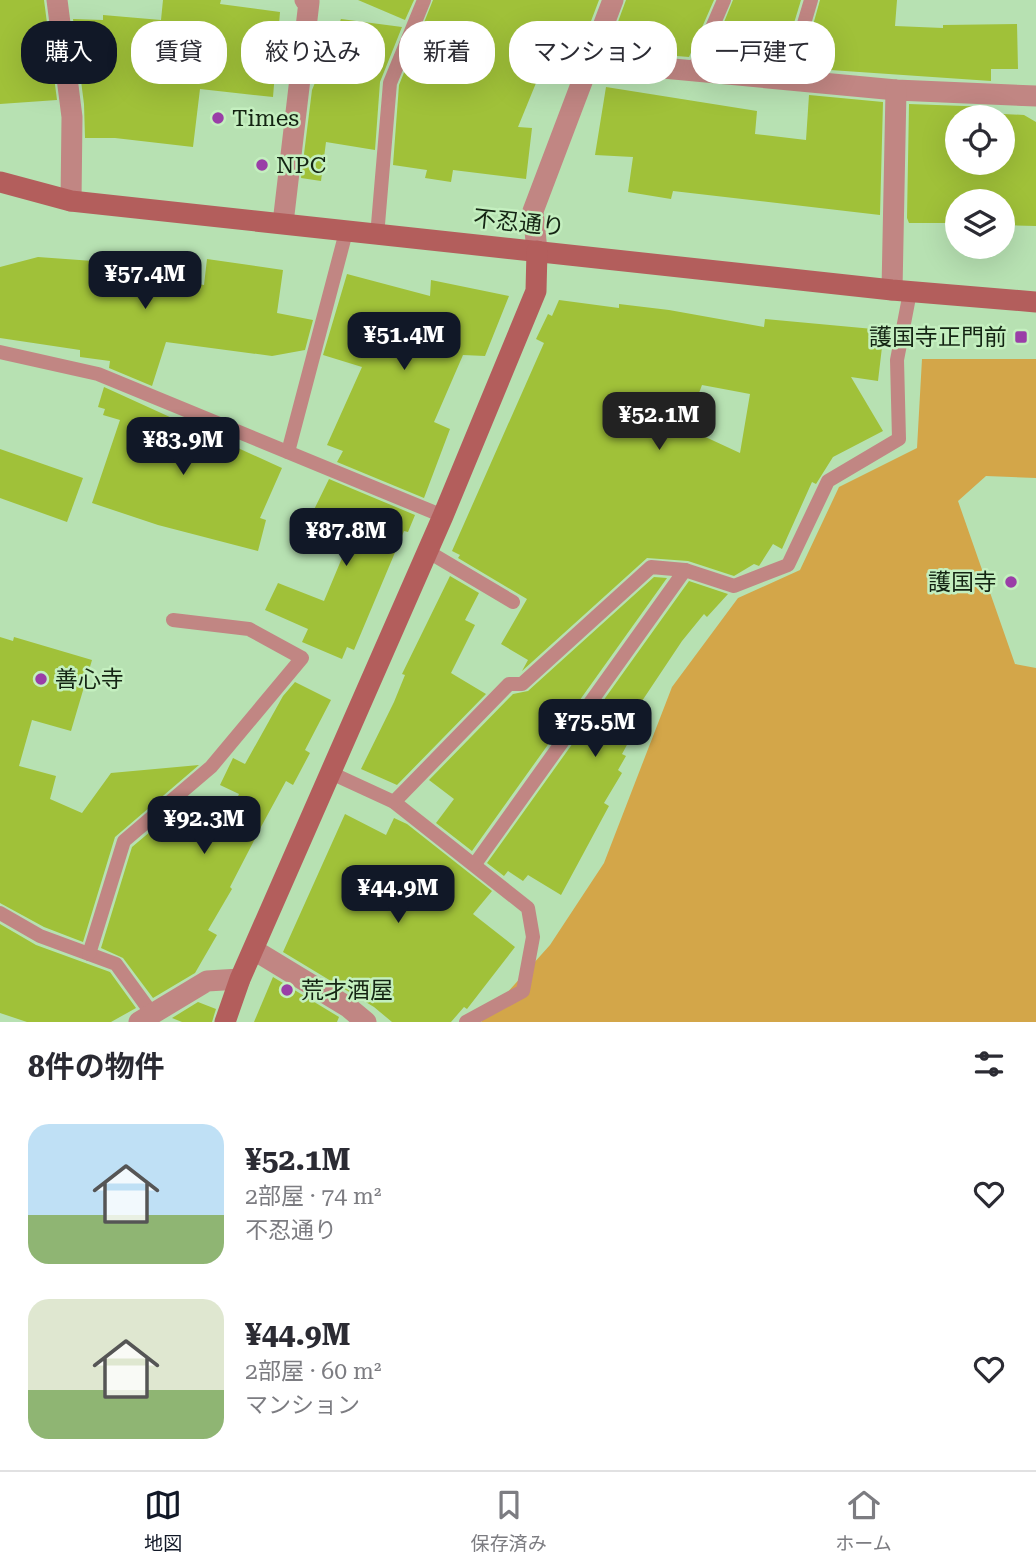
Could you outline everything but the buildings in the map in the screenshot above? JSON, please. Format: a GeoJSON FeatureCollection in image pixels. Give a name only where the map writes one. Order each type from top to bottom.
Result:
{"type":"FeatureCollection","features":[{"type":"Feature","properties":{"kind":"main road","name":"不忍通り"},"geometry":{"type":"LineString","coordinates":[[0,182],[71,201],[901,291],[1036,302]]}},
{"type":"Feature","properties":{"kind":"main road"},"geometry":{"type":"LineString","coordinates":[[225,1022],[240,979],[443,516],[536,291],[537,251]]}},
{"type":"Feature","properties":{"kind":"street"},"geometry":{"type":"LineString","coordinates":[[57,0],[72,117],[71,201]]}},
{"type":"Feature","properties":{"kind":"street"},"geometry":{"type":"LineString","coordinates":[[283,223],[309,2],[305,0]]}},
{"type":"Feature","properties":{"kind":"street"},"geometry":{"type":"LineString","coordinates":[[604,21],[613,0]]}},
{"type":"Feature","properties":{"kind":"street"},"geometry":{"type":"LineString","coordinates":[[537,251],[533,211],[580,84]]}},
{"type":"Feature","properties":{"kind":"street"},"geometry":{"type":"LineString","coordinates":[[824,84],[1036,96]]}},
{"type":"Feature","properties":{"kind":"street"},"geometry":{"type":"LineString","coordinates":[[896,90],[901,291]]}},
{"type":"Feature","properties":{"kind":"street"},"geometry":{"type":"LineString","coordinates":[[254,950],[346,1015],[366,1022]]}},
{"type":"Feature","properties":{"kind":"street"},"geometry":{"type":"LineString","coordinates":[[146,1018],[207,981],[240,979]]}},
{"type":"Feature","properties":{"kind":"lane"},"geometry":{"type":"LineString","coordinates":[[377,236],[390,83],[424,0]]}},
{"type":"Feature","properties":{"kind":"lane"},"geometry":{"type":"LineString","coordinates":[[715,21],[724,0]]}},
{"type":"Feature","properties":{"kind":"lane"},"geometry":{"type":"LineString","coordinates":[[805,21],[811,0]]}},
{"type":"Feature","properties":{"kind":"lane"},"geometry":{"type":"LineString","coordinates":[[288,452],[346,232]]}},
{"type":"Feature","properties":{"kind":"lane"},"geometry":{"type":"LineString","coordinates":[[394,802],[509,684],[522,684],[651,567],[685,570],[734,586],[788,565],[828,481],[899,439],[897,360],[901,291]]}},
{"type":"Feature","properties":{"kind":"lane"},"geometry":{"type":"LineString","coordinates":[[0,352],[98,374],[443,516]]}},
{"type":"Feature","properties":{"kind":"lane"},"geometry":{"type":"LineString","coordinates":[[427,551],[513,602]]}},
{"type":"Feature","properties":{"kind":"lane"},"geometry":{"type":"LineString","coordinates":[[475,864],[685,570]]}},
{"type":"Feature","properties":{"kind":"lane"},"geometry":{"type":"LineString","coordinates":[[89,954],[124,841],[211,767],[302,658],[249,629],[173,620]]}},
{"type":"Feature","properties":{"kind":"lane"},"geometry":{"type":"LineString","coordinates":[[331,773],[394,802],[528,908],[533,936],[523,991],[466,1022]]}},
{"type":"Feature","properties":{"kind":"lane"},"geometry":{"type":"LineString","coordinates":[[0,913],[40,936],[116,964],[146,1018]]}},
{"type":"Feature","properties":{"kind":"shaded area"},"geometry":{"type":"Polygon","coordinates":[[[922,359],[1036,359],[1036,478],[986,476],[958,501],[1015,664],[1036,668],[1036,1022],[481,1022],[550,945],[604,863],[672,687],[738,598],[800,570],[839,487],[917,448],[922,359]]]}},
{"type":"Feature","properties":{"kind":"place","name":"Times"},"geometry":{"type":"Point","coordinates":[218,118]}},
{"type":"Feature","properties":{"kind":"place","name":"NPC"},"geometry":{"type":"Point","coordinates":[262,165]}},
{"type":"Feature","properties":{"kind":"place","name":"護国寺正門前"},"geometry":{"type":"Point","coordinates":[1021,337]}},
{"type":"Feature","properties":{"kind":"place","name":"護国寺"},"geometry":{"type":"Point","coordinates":[1011,582]}},
{"type":"Feature","properties":{"kind":"place","name":"善心寺"},"geometry":{"type":"Point","coordinates":[41,679]}},
{"type":"Feature","properties":{"kind":"place","name":"荒才酒屋"},"geometry":{"type":"Point","coordinates":[287,990]}}]}
